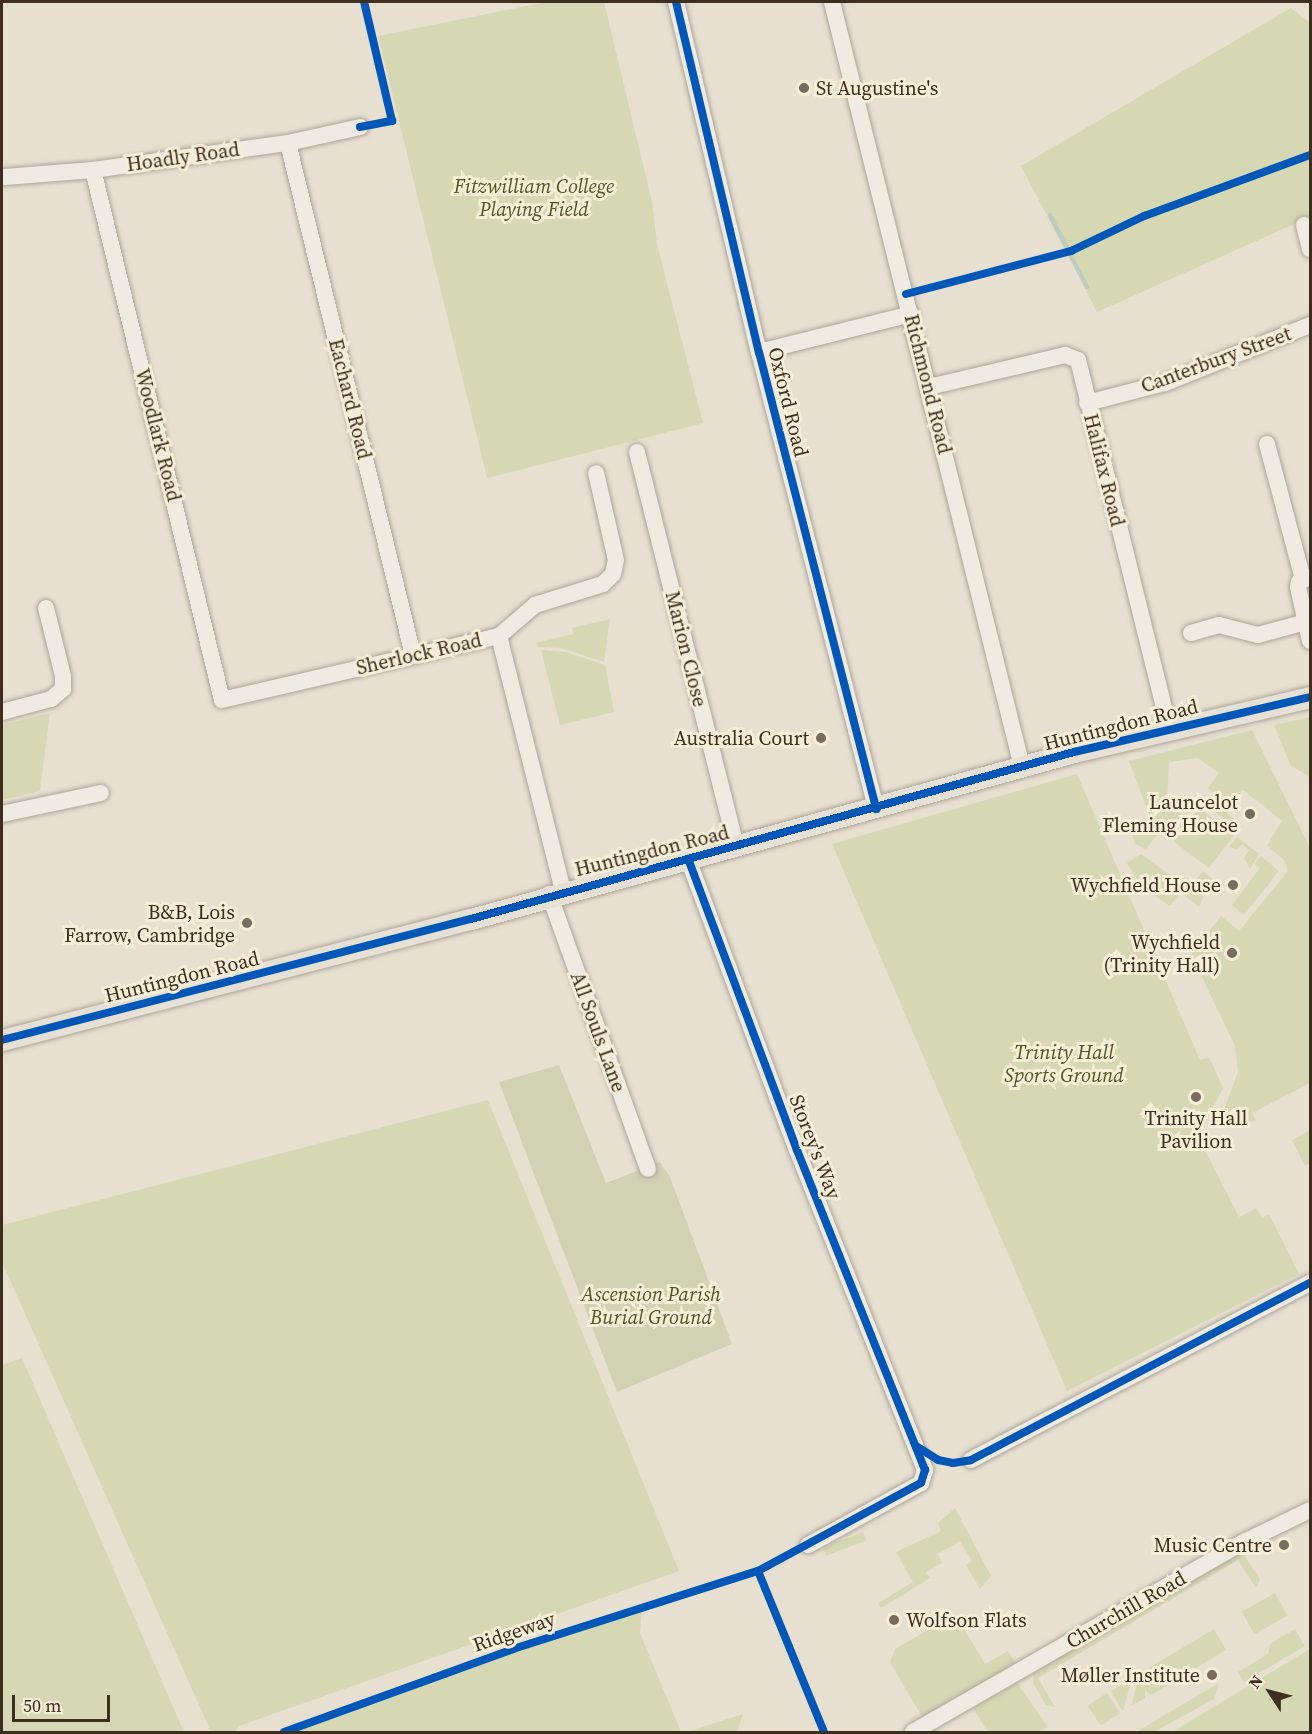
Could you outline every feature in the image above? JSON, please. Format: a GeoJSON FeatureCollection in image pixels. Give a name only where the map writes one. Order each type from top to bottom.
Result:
{"type":"FeatureCollection","features":[{"type":"Feature","properties":{"kind":"main road","name":"Huntingdon Road"},"geometry":{"type":"LineString","coordinates":[[2,1040],[448,924],[556,892],[736,847],[1022,767],[1169,729],[1311,697]]}},
{"type":"Feature","properties":{"kind":"street","name":"Oxford Road"},"geometry":{"type":"LineString","coordinates":[[676,2],[759,352],[876,809]]}},
{"type":"Feature","properties":{"kind":"street","name":"Richmond Road"},"geometry":{"type":"LineString","coordinates":[[832,2],[1022,767]]}},
{"type":"Feature","properties":{"kind":"street","name":"Hoadly Road"},"geometry":{"type":"LineString","coordinates":[[5,177],[93,170],[288,143],[360,127]]}},
{"type":"Feature","properties":{"kind":"street","name":"Eachard Road"},"geometry":{"type":"LineString","coordinates":[[288,143],[413,655]]}},
{"type":"Feature","properties":{"kind":"street","name":"Woodlark Road"},"geometry":{"type":"LineString","coordinates":[[93,170],[222,700]]}},
{"type":"Feature","properties":{"kind":"street"},"geometry":{"type":"LineString","coordinates":[[1304,225],[1311,249]]}},
{"type":"Feature","properties":{"kind":"street"},"geometry":{"type":"LineString","coordinates":[[759,352],[911,314]]}},
{"type":"Feature","properties":{"kind":"street","name":"Canterbury Street"},"geometry":{"type":"LineString","coordinates":[[1087,403],[1166,383],[1311,325]]}},
{"type":"Feature","properties":{"kind":"street","name":"Halifax Road"},"geometry":{"type":"LineString","coordinates":[[928,387],[1065,355],[1078,360],[1169,729]]}},
{"type":"Feature","properties":{"kind":"street"},"geometry":{"type":"LineString","coordinates":[[1267,444],[1304,581],[1306,622],[1311,640]]}},
{"type":"Feature","properties":{"kind":"street","name":"Marion Close"},"geometry":{"type":"LineString","coordinates":[[637,452],[736,847]]}},
{"type":"Feature","properties":{"kind":"street"},"geometry":{"type":"LineString","coordinates":[[500,636],[536,605],[603,584],[613,574],[616,560],[596,473]]}},
{"type":"Feature","properties":{"kind":"street"},"geometry":{"type":"LineString","coordinates":[[2,712],[51,699],[63,689],[63,676],[46,608]]}},
{"type":"Feature","properties":{"kind":"street"},"geometry":{"type":"LineString","coordinates":[[1191,633],[1219,625],[1258,635],[1306,622]]}},
{"type":"Feature","properties":{"kind":"street","name":"Sherlock Road"},"geometry":{"type":"LineString","coordinates":[[222,700],[500,636],[556,892]]}},
{"type":"Feature","properties":{"kind":"street"},"geometry":{"type":"LineString","coordinates":[[2,814],[101,793]]}},
{"type":"Feature","properties":{"kind":"street","name":"Storey's Way"},"geometry":{"type":"LineString","coordinates":[[688,859],[797,1150],[925,1470],[921,1484],[808,1545]]}},
{"type":"Feature","properties":{"kind":"street","name":"All Souls Lane"},"geometry":{"type":"LineString","coordinates":[[556,892],[648,1168]]}},
{"type":"Feature","properties":{"kind":"street"},"geometry":{"type":"LineString","coordinates":[[971,1460],[1311,1283]]}},
{"type":"Feature","properties":{"kind":"street","name":"Churchill Road"},"geometry":{"type":"LineString","coordinates":[[913,1732],[1244,1542],[1311,1510]]}},
{"type":"Feature","properties":{"kind":"green space","name":"Fitzwilliam College Playing Field"},"geometry":{"type":"Polygon","coordinates":[[[546,2],[604,2],[652,202],[657,244],[703,423],[487,478],[378,36],[546,2]]]}},
{"type":"Feature","properties":{"kind":"green space"},"geometry":{"type":"Polygon","coordinates":[[[1291,8],[1310,23],[1310,217],[1097,312],[1021,166],[1291,8]]]}},
{"type":"Feature","properties":{"kind":"green space"},"geometry":{"type":"Polygon","coordinates":[[[610,619],[604,662],[561,648],[538,647],[536,643],[573,634],[572,628],[610,619]]]}},
{"type":"Feature","properties":{"kind":"green space"},"geometry":{"type":"Polygon","coordinates":[[[541,650],[565,652],[605,665],[614,712],[560,725],[541,650]]]}},
{"type":"Feature","properties":{"kind":"green space"},"geometry":{"type":"Polygon","coordinates":[[[50,713],[40,791],[2,800],[2,725],[50,713]]]}},
{"type":"Feature","properties":{"kind":"green space"},"geometry":{"type":"Polygon","coordinates":[[[1310,717],[1310,777],[1291,766],[1274,725],[1310,717]]]}},
{"type":"Feature","properties":{"kind":"green space"},"geometry":{"type":"Polygon","coordinates":[[[1252,730],[1310,848],[1310,1083],[1252,1113],[1256,1121],[1237,1125],[1231,1122],[1225,1107],[1238,1072],[1235,1046],[1191,954],[1221,916],[1239,931],[1288,871],[1284,860],[1267,845],[1282,821],[1243,790],[1226,811],[1237,823],[1234,827],[1205,804],[1213,793],[1208,788],[1219,773],[1198,758],[1169,762],[1167,803],[1183,815],[1167,836],[1153,825],[1129,761],[1252,730]]]}},
{"type":"Feature","properties":{"kind":"green space","name":"Trinity Hall Sports Ground"},"geometry":{"type":"Polygon","coordinates":[[[1077,774],[1200,1060],[1209,1057],[1223,1088],[1198,1137],[1239,1217],[1257,1208],[1262,1218],[1269,1214],[1299,1274],[1067,1391],[832,844],[1077,774]]]}},
{"type":"Feature","properties":{"kind":"green space"},"geometry":{"type":"Polygon","coordinates":[[[1199,808],[1234,834],[1209,868],[1174,842],[1199,808]]]}},
{"type":"Feature","properties":{"kind":"green space"},"geometry":{"type":"Polygon","coordinates":[[[1143,824],[1157,835],[1146,849],[1135,844],[1131,830],[1143,824]]]}},
{"type":"Feature","properties":{"kind":"green space"},"geometry":{"type":"Polygon","coordinates":[[[1237,837],[1259,854],[1250,869],[1244,858],[1249,850],[1242,844],[1237,849],[1229,847],[1237,837]]]}},
{"type":"Feature","properties":{"kind":"green space"},"geometry":{"type":"Polygon","coordinates":[[[1141,854],[1185,886],[1170,906],[1142,887],[1127,863],[1141,854]]]}},
{"type":"Feature","properties":{"kind":"green space"},"geometry":{"type":"Polygon","coordinates":[[[1261,856],[1279,871],[1244,915],[1232,905],[1260,868],[1255,864],[1261,856]]]}},
{"type":"Feature","properties":{"kind":"green space"},"geometry":{"type":"Polygon","coordinates":[[[1203,871],[1212,878],[1199,907],[1184,895],[1203,871]]]}},
{"type":"Feature","properties":{"kind":"green space","name":"Ascension Parish Burial Ground"},"geometry":{"type":"Polygon","coordinates":[[[559,1065],[606,1183],[660,1162],[670,1177],[732,1344],[617,1392],[499,1082],[559,1065]]]}},
{"type":"Feature","properties":{"kind":"green space"},"geometry":{"type":"Polygon","coordinates":[[[488,1100],[679,1571],[239,1726],[235,1732],[211,1732],[2,1262],[2,1225],[488,1100]]]}},
{"type":"Feature","properties":{"kind":"green space"},"geometry":{"type":"Polygon","coordinates":[[[1310,1130],[1310,1163],[1305,1166],[1292,1140],[1310,1130]]]}},
{"type":"Feature","properties":{"kind":"green space"},"geometry":{"type":"Polygon","coordinates":[[[22,1358],[184,1732],[2,1732],[2,1365],[22,1358]]]}},
{"type":"Feature","properties":{"kind":"green space"},"geometry":{"type":"Polygon","coordinates":[[[955,1508],[991,1576],[980,1589],[966,1565],[972,1561],[960,1541],[938,1554],[942,1563],[926,1572],[930,1578],[881,1608],[878,1603],[913,1582],[896,1552],[941,1531],[938,1523],[955,1508]]]}},
{"type":"Feature","properties":{"kind":"green space"},"geometry":{"type":"Polygon","coordinates":[[[863,1532],[866,1540],[826,1556],[823,1547],[863,1532]]]}},
{"type":"Feature","properties":{"kind":"green space"},"geometry":{"type":"Polygon","coordinates":[[[1242,1552],[1260,1579],[1256,1588],[1238,1560],[1038,1678],[1055,1707],[1046,1705],[1033,1683],[1034,1671],[1242,1552]]]}},
{"type":"Feature","properties":{"kind":"green space"},"geometry":{"type":"Polygon","coordinates":[[[1275,1593],[1288,1616],[1254,1634],[1242,1611],[1275,1593]]]}},
{"type":"Feature","properties":{"kind":"green space"},"geometry":{"type":"Polygon","coordinates":[[[642,1606],[640,1633],[681,1732],[292,1732],[642,1606]]]}},
{"type":"Feature","properties":{"kind":"green space"},"geometry":{"type":"Polygon","coordinates":[[[955,1614],[985,1664],[1008,1651],[1015,1662],[1011,1668],[924,1720],[890,1662],[895,1649],[955,1614]]]}},
{"type":"Feature","properties":{"kind":"green space"},"geometry":{"type":"Polygon","coordinates":[[[1214,1629],[1226,1650],[1151,1695],[1145,1690],[1145,1698],[1131,1706],[1140,1673],[1214,1629]]]}},
{"type":"Feature","properties":{"kind":"green space"},"geometry":{"type":"Polygon","coordinates":[[[1295,1629],[1305,1646],[1244,1682],[1238,1672],[1268,1654],[1270,1644],[1295,1629]]]}},
{"type":"Feature","properties":{"kind":"green space"},"geometry":{"type":"Polygon","coordinates":[[[1310,1649],[1310,1732],[1172,1732],[1310,1649]]]}},
{"type":"Feature","properties":{"kind":"green space"},"geometry":{"type":"Polygon","coordinates":[[[1132,1678],[1123,1712],[1111,1691],[1132,1678]]]}},
{"type":"Feature","properties":{"kind":"green space"},"geometry":{"type":"Polygon","coordinates":[[[1017,1683],[1048,1727],[1038,1732],[988,1732],[973,1708],[1017,1683]]]}},
{"type":"Feature","properties":{"kind":"green space"},"geometry":{"type":"Polygon","coordinates":[[[1219,1683],[1214,1699],[1154,1732],[1136,1732],[1219,1683]]]}},
{"type":"Feature","properties":{"kind":"green space"},"geometry":{"type":"Polygon","coordinates":[[[1107,1693],[1120,1713],[1101,1726],[1088,1706],[1107,1693]]]}},
{"type":"Feature","properties":{"kind":"green space"},"geometry":{"type":"Polygon","coordinates":[[[743,1714],[737,1732],[687,1732],[743,1714]]]}},
{"type":"Feature","properties":{"kind":"waterway"},"geometry":{"type":"LineString","coordinates":[[1050,215],[1087,287]]}},
{"type":"Feature","properties":{"kind":"cycle path"},"geometry":{"type":"LineString","coordinates":[[360,127],[392,121],[364,2]]}},
{"type":"Feature","properties":{"kind":"cycle path"},"geometry":{"type":"LineString","coordinates":[[676,2],[759,352],[876,809]]}},
{"type":"Feature","properties":{"kind":"cycle path"},"geometry":{"type":"LineString","coordinates":[[906,294],[1071,251],[1144,216],[1310,155]]}},
{"type":"Feature","properties":{"kind":"cycle path"},"geometry":{"type":"LineString","coordinates":[[2,1040],[471,919],[1074,752],[1310,697]]}},
{"type":"Feature","properties":{"kind":"cycle path","name":"Ridgeway"},"geometry":{"type":"LineString","coordinates":[[284,1732],[513,1649],[758,1571],[921,1483],[925,1470],[797,1150],[688,859]]}},
{"type":"Feature","properties":{"kind":"cycle path"},"geometry":{"type":"LineString","coordinates":[[916,1446],[938,1460],[953,1463],[971,1460],[1310,1283]]}},
{"type":"Feature","properties":{"kind":"cycle path"},"geometry":{"type":"LineString","coordinates":[[758,1571],[824,1732]]}},
{"type":"Feature","properties":{"kind":"place","name":"St Augustine's"},"geometry":{"type":"Point","coordinates":[804,88]}},
{"type":"Feature","properties":{"kind":"place","name":"Australia Court"},"geometry":{"type":"Point","coordinates":[821,738]}},
{"type":"Feature","properties":{"kind":"place","name":"Launcelot Fleming House"},"geometry":{"type":"Point","coordinates":[1250,814]}},
{"type":"Feature","properties":{"kind":"place","name":"Wychfield House"},"geometry":{"type":"Point","coordinates":[1233,885]}},
{"type":"Feature","properties":{"kind":"place","name":"B&B, Lois Farrow, Cambridge"},"geometry":{"type":"Point","coordinates":[247,923]}},
{"type":"Feature","properties":{"kind":"place","name":"Wychfield (Trinity Hall)"},"geometry":{"type":"Point","coordinates":[1232,953]}},
{"type":"Feature","properties":{"kind":"place","name":"Trinity Hall Pavilion"},"geometry":{"type":"Point","coordinates":[1196,1097]}},
{"type":"Feature","properties":{"kind":"place","name":"Music Centre"},"geometry":{"type":"Point","coordinates":[1284,1545]}},
{"type":"Feature","properties":{"kind":"place","name":"Wolfson Flats"},"geometry":{"type":"Point","coordinates":[894,1620]}},
{"type":"Feature","properties":{"kind":"place","name":"Møller Institute"},"geometry":{"type":"Point","coordinates":[1212,1675]}}]}
